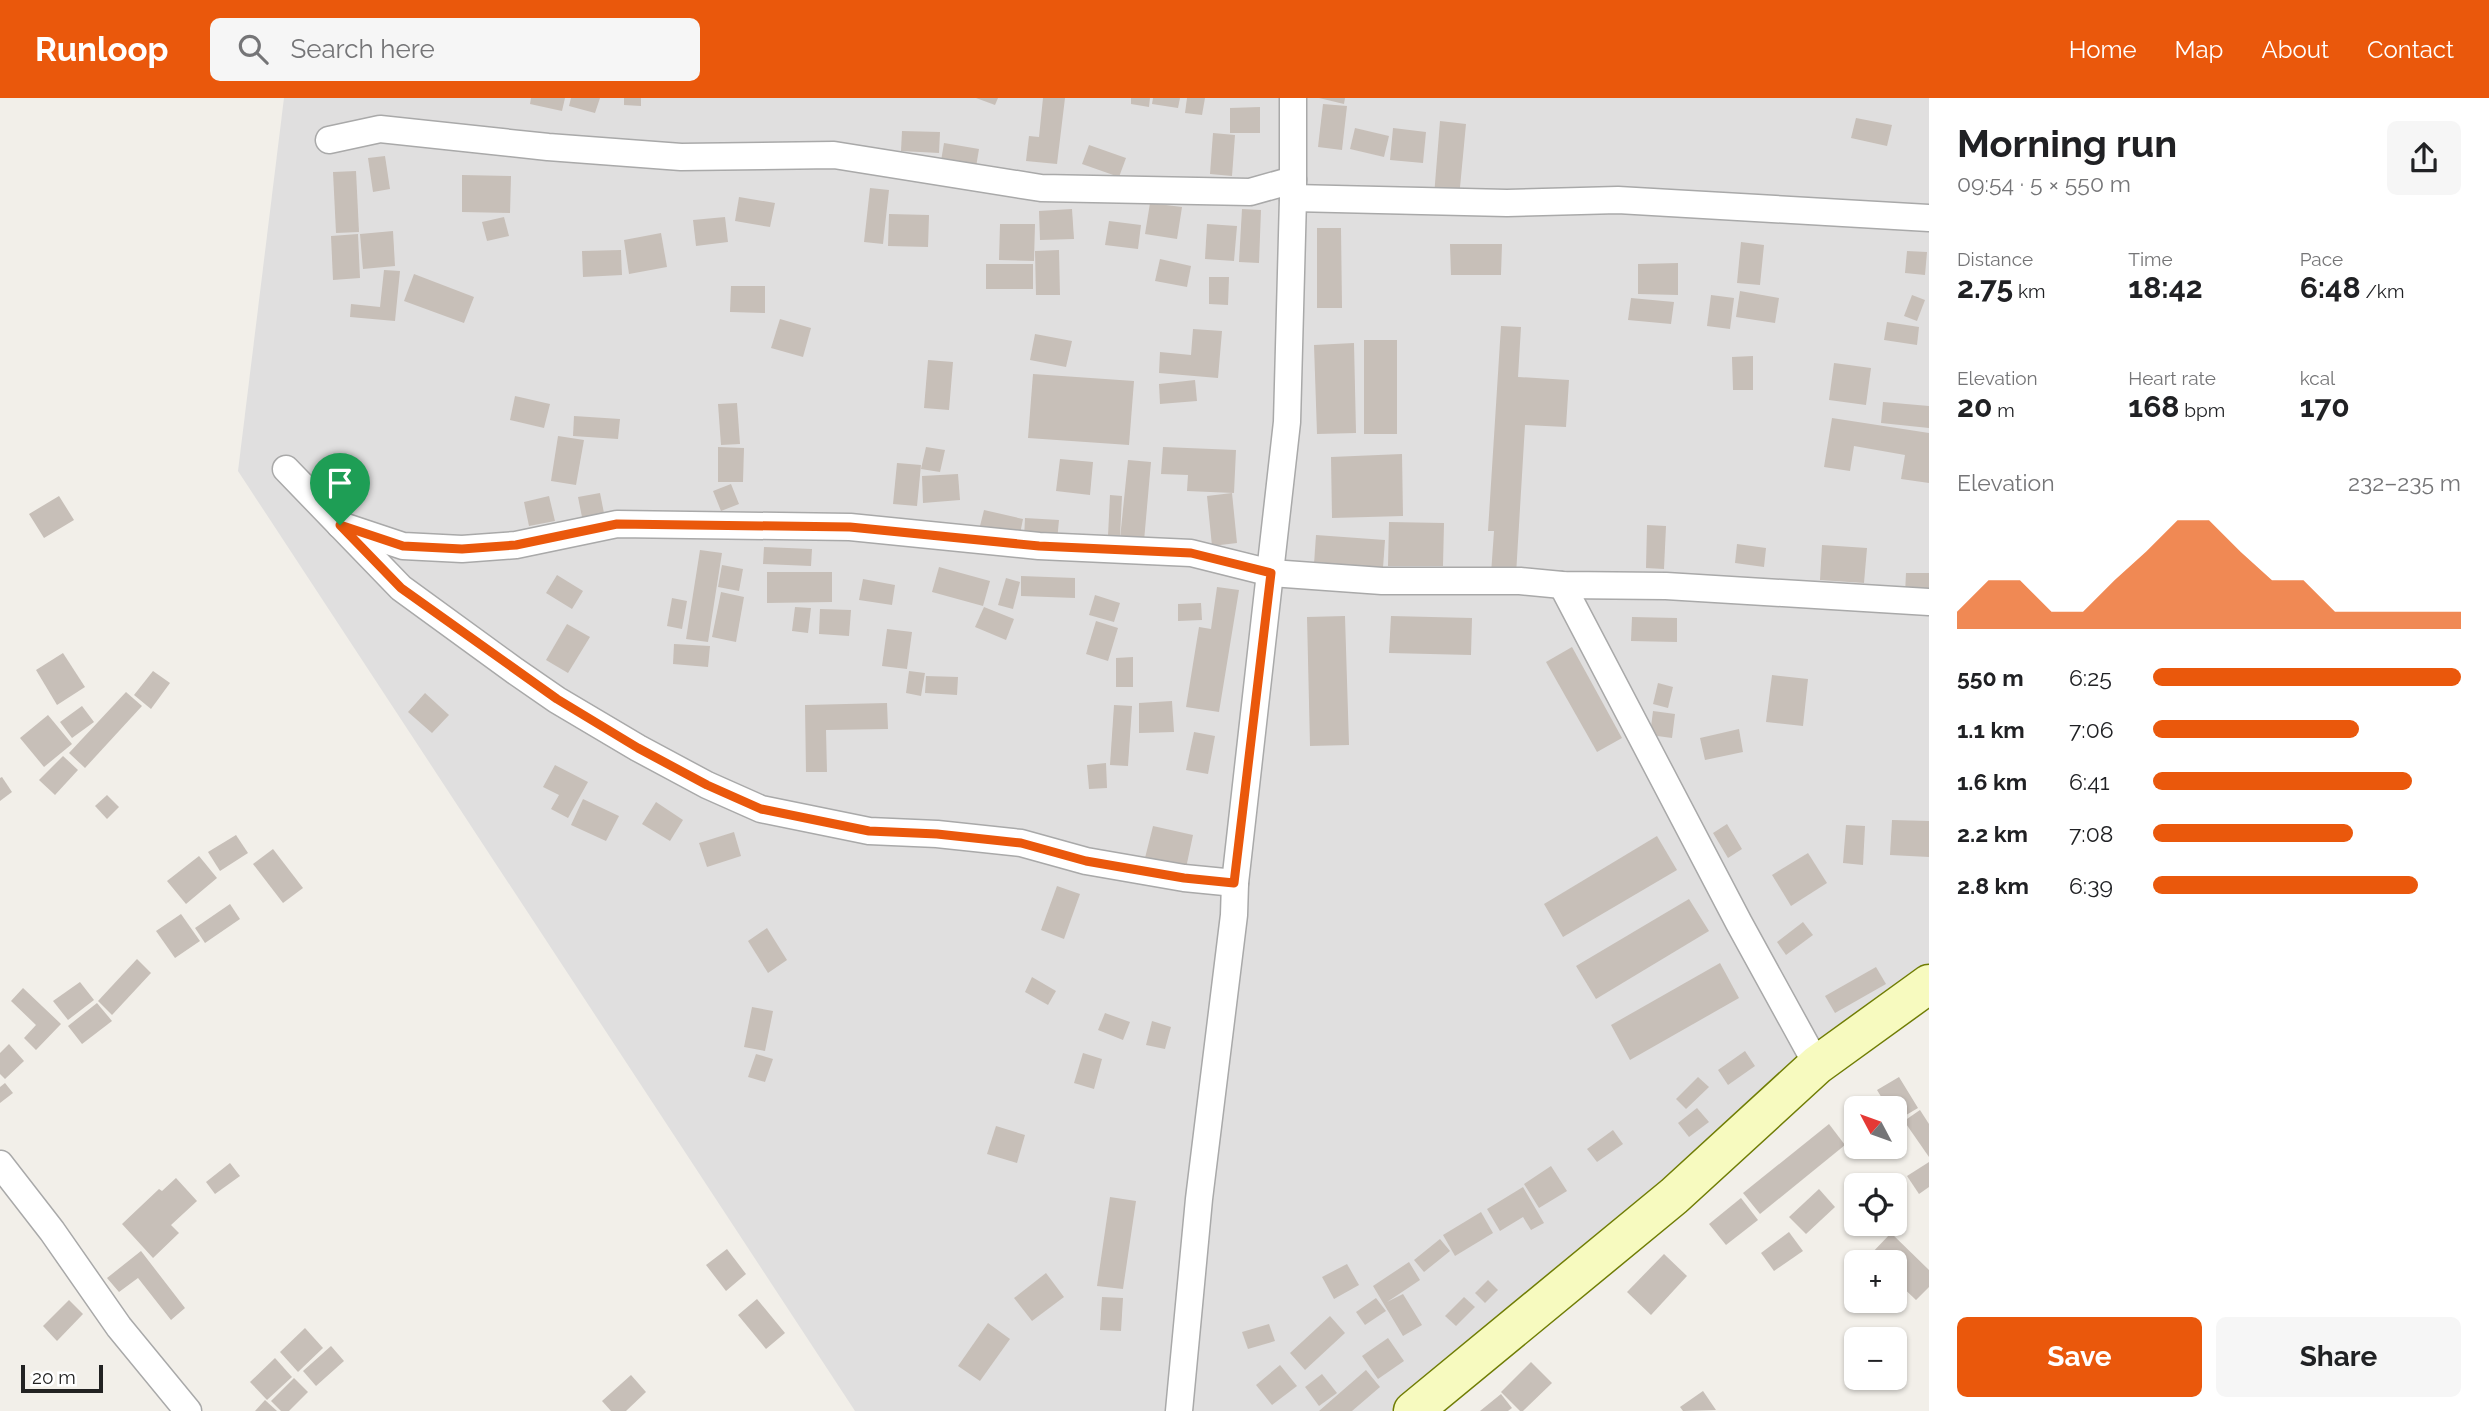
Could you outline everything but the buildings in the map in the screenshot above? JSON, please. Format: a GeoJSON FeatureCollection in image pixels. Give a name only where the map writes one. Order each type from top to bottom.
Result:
{"type":"FeatureCollection","features":[{"type":"Feature","properties":{"kind":"street"},"geometry":{"type":"LineString","coordinates":[[1180,1411],[1199,1199],[1234,915],[1234,883],[1287,422],[1293,98]]}},
{"type":"Feature","properties":{"kind":"street"},"geometry":{"type":"LineString","coordinates":[[329,140],[380,129],[548,147],[681,157],[834,155],[1041,188],[1251,192],[1293,189],[1507,203],[1618,200],[1929,218]]}},
{"type":"Feature","properties":{"kind":"street"},"geometry":{"type":"LineString","coordinates":[[286,469],[401,588],[557,699],[638,748],[707,785],[761,809],[869,831],[937,834],[1021,843],[1098,863],[1184,878],[1234,883]]}},
{"type":"Feature","properties":{"kind":"street"},"geometry":{"type":"LineString","coordinates":[[340,525],[403,546],[462,549],[516,545],[617,524],[850,527],[1039,546],[1191,553],[1271,573],[1382,581],[1520,581],[1562,585],[1666,586],[1929,602]]}},
{"type":"Feature","properties":{"kind":"street"},"geometry":{"type":"LineString","coordinates":[[1562,585],[1642,741],[1817,1065]]}},
{"type":"Feature","properties":{"kind":"street"},"geometry":{"type":"LineString","coordinates":[[1413,1411],[1674,1196],[1817,1065],[1929,984]]}},
{"type":"Feature","properties":{"kind":"street"},"geometry":{"type":"LineString","coordinates":[[0,1164],[52,1231],[119,1327],[188,1411]]}},
{"type":"Feature","properties":{"kind":"shaded area"},"geometry":{"type":"Polygon","coordinates":[[[284,98],[1929,98],[1929,989],[1391,1411],[855,1411],[238,471],[284,98]]]}},
{"type":"Feature","properties":{"kind":"route"},"geometry":{"type":"LineString","coordinates":[[617,524],[850,527],[1039,546],[1191,553],[1271,573],[1234,883],[1184,878],[1086,861],[1021,843],[937,834],[869,831],[761,809],[707,785],[638,748],[515,671],[401,588],[340,525],[403,546],[462,549],[516,545],[617,524]]}}]}
